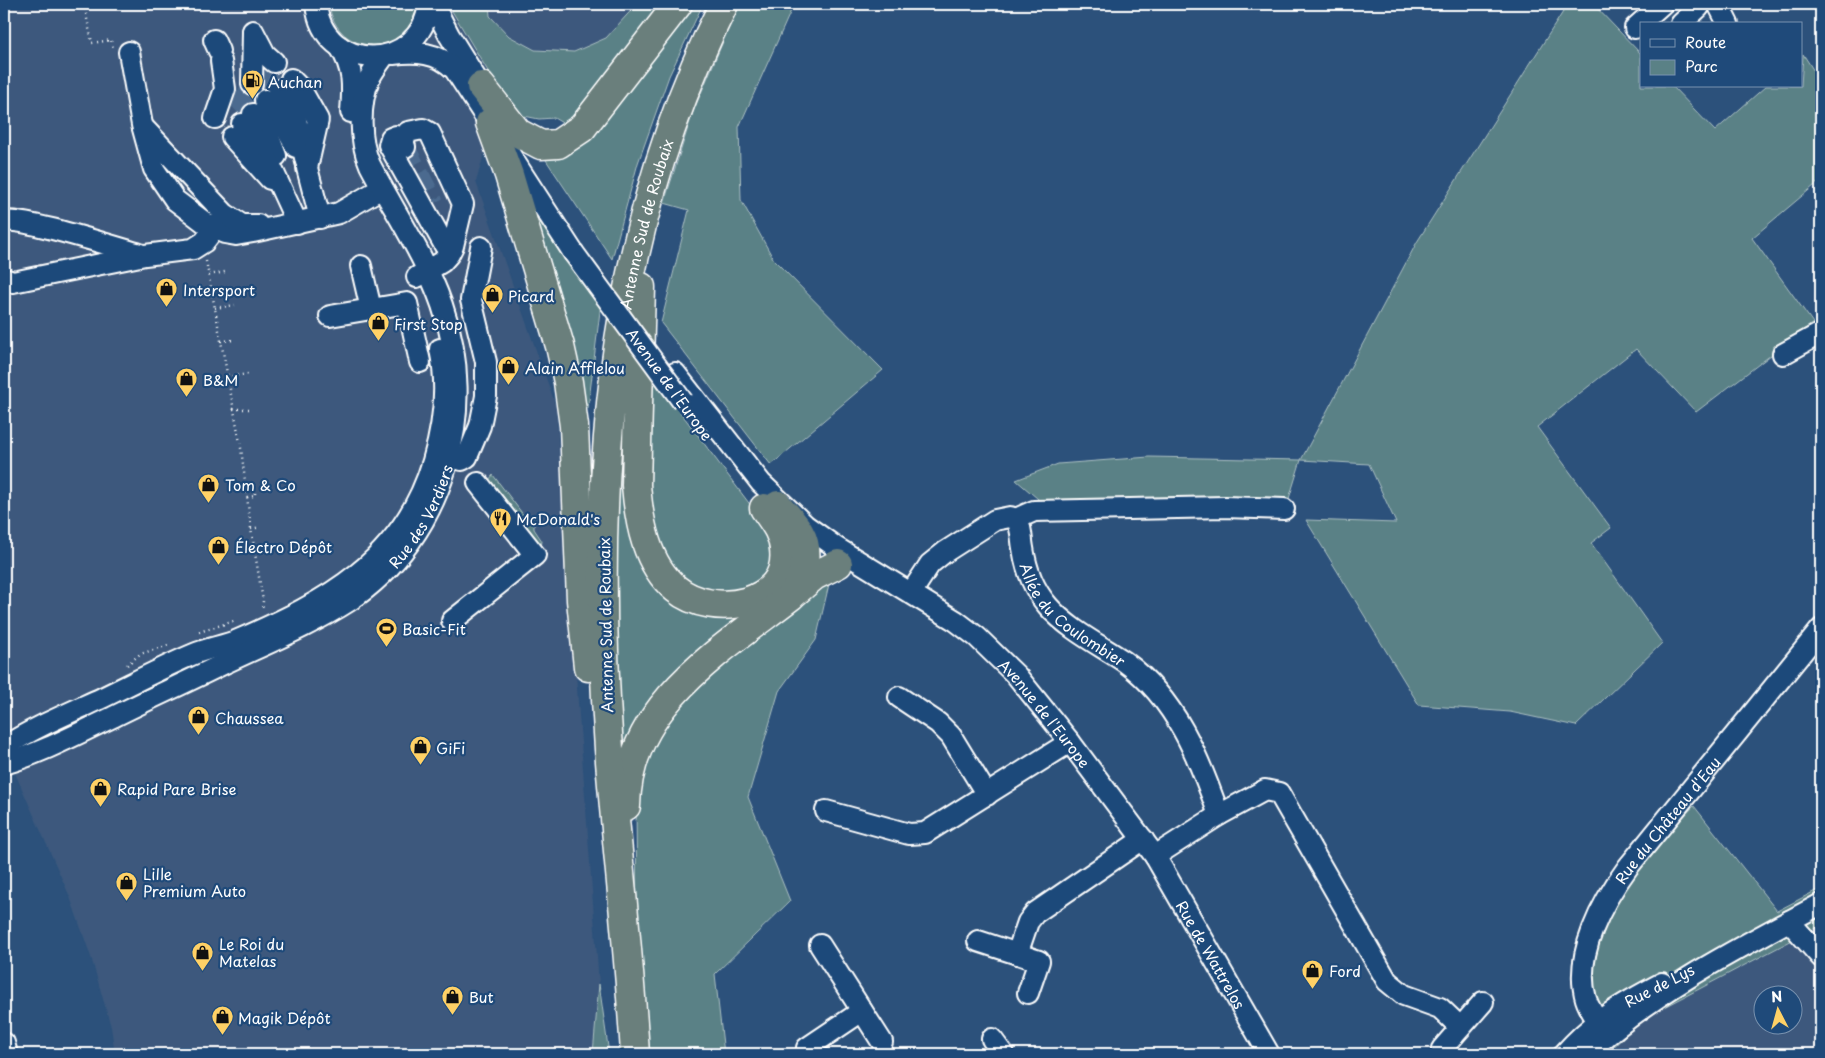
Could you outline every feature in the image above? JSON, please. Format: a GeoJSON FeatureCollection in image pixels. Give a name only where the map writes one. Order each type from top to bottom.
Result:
{"type":"FeatureCollection","features":[{"type":"Feature","properties":{"kind":"highway"},"geometry":{"type":"LineString","coordinates":[[481,86],[518,133],[541,145],[558,144],[582,128],[678,4]]}},
{"type":"Feature","properties":{"kind":"highway","name":"Antenne Sud de Roubaix"},"geometry":{"type":"LineString","coordinates":[[622,1054],[593,643],[592,550],[598,410],[605,352],[617,283],[643,177],[680,73],[712,4]]}},
{"type":"Feature","properties":{"kind":"highway","name":"Antenne Sud de Roubaix"},"geometry":{"type":"LineString","coordinates":[[635,1054],[606,686],[603,606],[604,481],[612,380],[627,286],[644,213],[669,134],[697,60],[724,4]]}},
{"type":"Feature","properties":{"kind":"highway"},"geometry":{"type":"LineString","coordinates":[[490,123],[509,175],[560,346],[568,382],[574,426],[582,609],[601,772]]}},
{"type":"Feature","properties":{"kind":"highway"},"geometry":{"type":"LineString","coordinates":[[669,134],[647,235],[642,277],[636,485],[644,537],[656,564],[675,588],[685,596],[708,604],[722,606],[741,604],[757,598],[767,590],[775,582],[784,564],[785,556],[782,538],[766,500]]}},
{"type":"Feature","properties":{"kind":"highway"},"geometry":{"type":"LineString","coordinates":[[766,500],[801,534],[804,544],[804,571],[798,588],[791,596]]}},
{"type":"Feature","properties":{"kind":"highway"},"geometry":{"type":"LineString","coordinates":[[627,958],[629,892],[626,802],[629,773],[639,745],[664,703],[679,686],[814,576],[838,564]]}},
{"type":"Feature","properties":{"kind":"street"},"geometry":{"type":"LineString","coordinates":[[316,4],[322,26],[340,47]]}},
{"type":"Feature","properties":{"kind":"street"},"geometry":{"type":"LineString","coordinates":[[388,55],[415,38],[425,23],[431,4]]}},
{"type":"Feature","properties":{"kind":"street","name":"Avenue de l'Europe"},"geometry":{"type":"LineString","coordinates":[[431,4],[577,248],[675,373],[728,444],[766,500]]}},
{"type":"Feature","properties":{"kind":"street"},"geometry":{"type":"LineString","coordinates":[[1644,22],[1662,4]]}},
{"type":"Feature","properties":{"kind":"street"},"geometry":{"type":"LineString","coordinates":[[1684,22],[1708,6],[1726,22]]}},
{"type":"Feature","properties":{"kind":"street"},"geometry":{"type":"LineString","coordinates":[[252,29],[256,65],[263,73]]}},
{"type":"Feature","properties":{"kind":"street","name":"Avenue de l'Europe"},"geometry":{"type":"LineString","coordinates":[[340,47],[366,57],[418,52],[444,60],[461,77],[490,123],[683,402],[766,500],[825,540],[956,621],[998,657],[1017,676],[1070,742],[1154,856]]}},
{"type":"Feature","properties":{"kind":"street","name":"Rue des Verdiers"},"geometry":{"type":"LineString","coordinates":[[4,764],[32,755],[98,724],[255,649],[349,601],[388,566],[416,531],[436,497],[443,455],[442,357],[419,271],[376,191],[352,152],[350,125],[353,80],[347,57],[340,47]]}},
{"type":"Feature","properties":{"kind":"street"},"geometry":{"type":"LineString","coordinates":[[122,54],[150,158],[165,186],[184,207],[220,230],[236,235],[291,209]]}},
{"type":"Feature","properties":{"kind":"street","name":"Rue des Verdiers"},"geometry":{"type":"LineString","coordinates":[[376,191],[363,141],[362,122],[369,80],[388,55]]}},
{"type":"Feature","properties":{"kind":"street"},"geometry":{"type":"LineString","coordinates":[[260,108],[294,107],[320,215]]}},
{"type":"Feature","properties":{"kind":"street"},"geometry":{"type":"LineString","coordinates":[[260,108],[291,209]]}},
{"type":"Feature","properties":{"kind":"street"},"geometry":{"type":"LineString","coordinates":[[260,108],[282,172],[291,209]]}},
{"type":"Feature","properties":{"kind":"street"},"geometry":{"type":"LineString","coordinates":[[142,125],[234,221],[252,226],[291,209],[320,215],[353,206],[376,191]]}},
{"type":"Feature","properties":{"kind":"street"},"geometry":{"type":"LineString","coordinates":[[445,246],[389,145],[391,138],[407,140],[423,129],[430,133],[463,204],[446,213]]}},
{"type":"Feature","properties":{"kind":"street"},"geometry":{"type":"LineString","coordinates":[[419,271],[439,255],[445,246],[447,240],[446,213]]}},
{"type":"Feature","properties":{"kind":"street"},"geometry":{"type":"LineString","coordinates":[[419,271],[442,262],[453,246],[446,213]]}},
{"type":"Feature","properties":{"kind":"street"},"geometry":{"type":"LineString","coordinates":[[4,222],[9,220],[31,223],[144,255]]}},
{"type":"Feature","properties":{"kind":"street"},"geometry":{"type":"LineString","coordinates":[[7,281],[144,255],[183,251],[198,246],[220,230]]}},
{"type":"Feature","properties":{"kind":"street"},"geometry":{"type":"LineString","coordinates":[[443,455],[462,460],[471,451],[480,426],[486,396],[486,362],[471,300],[481,247]]}},
{"type":"Feature","properties":{"kind":"street"},"geometry":{"type":"LineString","coordinates":[[361,266],[371,309]]}},
{"type":"Feature","properties":{"kind":"street"},"geometry":{"type":"LineString","coordinates":[[330,316],[407,303],[420,362]]}},
{"type":"Feature","properties":{"kind":"street"},"geometry":{"type":"LineString","coordinates":[[1783,354],[1821,333]]}},
{"type":"Feature","properties":{"kind":"street","name":"Rue des Verdiers"},"geometry":{"type":"LineString","coordinates":[[4,747],[125,686],[194,654],[236,641],[317,601],[349,582],[362,572],[403,526],[419,501],[443,455]]}},
{"type":"Feature","properties":{"kind":"street"},"geometry":{"type":"LineString","coordinates":[[452,621],[534,555],[478,484]]}},
{"type":"Feature","properties":{"kind":"street"},"geometry":{"type":"LineString","coordinates":[[912,594],[926,569],[945,552],[995,520],[1010,517],[1016,519],[1034,511],[1226,507],[1284,509]]}},
{"type":"Feature","properties":{"kind":"street","name":"Allée du Coulombier"},"geometry":{"type":"LineString","coordinates":[[1016,519],[1021,528],[1027,568],[1036,588],[1048,606],[1064,621],[1126,663],[1161,697],[1191,743],[1219,815]]}},
{"type":"Feature","properties":{"kind":"street","name":"Avenue de l'Europe"},"geometry":{"type":"LineString","coordinates":[[804,544],[838,564],[912,594]]}},
{"type":"Feature","properties":{"kind":"street","name":"Rue du Château d'Eau"},"geometry":{"type":"LineString","coordinates":[[1602,1028],[1587,1000],[1584,978],[1589,941],[1602,907],[1611,890],[1821,629]]}},
{"type":"Feature","properties":{"kind":"street"},"geometry":{"type":"LineString","coordinates":[[899,697],[945,729],[987,795]]}},
{"type":"Feature","properties":{"kind":"street"},"geometry":{"type":"LineString","coordinates":[[826,812],[917,834],[931,830],[1070,742]]}},
{"type":"Feature","properties":{"kind":"street"},"geometry":{"type":"LineString","coordinates":[[1154,856],[1219,815],[1265,790],[1280,793],[1387,981],[1404,995],[1440,1008],[1460,1027]]}},
{"type":"Feature","properties":{"kind":"street"},"geometry":{"type":"LineString","coordinates":[[1017,954],[1028,922],[1035,912],[1143,839]]}},
{"type":"Feature","properties":{"kind":"street","name":"Rue de Wattrelos"},"geometry":{"type":"LineString","coordinates":[[1154,856],[1269,1054]]}},
{"type":"Feature","properties":{"kind":"street","name":"Rue de Lys"},"geometry":{"type":"LineString","coordinates":[[1564,1054],[1602,1028],[1821,904]]}},
{"type":"Feature","properties":{"kind":"street"},"geometry":{"type":"LineString","coordinates":[[1789,921],[1821,957]]}},
{"type":"Feature","properties":{"kind":"street"},"geometry":{"type":"LineString","coordinates":[[978,940],[1039,961],[1028,993]]}},
{"type":"Feature","properties":{"kind":"street"},"geometry":{"type":"LineString","coordinates":[[820,945],[882,1042]]}},
{"type":"Feature","properties":{"kind":"street"},"geometry":{"type":"LineString","coordinates":[[1442,1049],[1483,1002]]}},
{"type":"Feature","properties":{"kind":"street"},"geometry":{"type":"LineString","coordinates":[[807,1054],[806,1048],[862,1011]]}},
{"type":"Feature","properties":{"kind":"street","name":"Rue de Lys"},"geometry":{"type":"LineString","coordinates":[[1587,1054],[1602,1028]]}},
{"type":"Feature","properties":{"kind":"street"},"geometry":{"type":"LineString","coordinates":[[4,1043],[7,1054]]}},
{"type":"Feature","properties":{"kind":"path"},"geometry":{"type":"LineString","coordinates":[[84,4],[92,43],[111,40],[122,54]]}},
{"type":"Feature","properties":{"kind":"path"},"geometry":{"type":"LineString","coordinates":[[198,246],[205,253],[233,409],[263,603],[261,613]]}},
{"type":"Feature","properties":{"kind":"path"},"geometry":{"type":"LineString","coordinates":[[209,275],[225,272]]}},
{"type":"Feature","properties":{"kind":"path"},"geometry":{"type":"LineString","coordinates":[[215,308],[235,305]]}},
{"type":"Feature","properties":{"kind":"path"},"geometry":{"type":"LineString","coordinates":[[221,341],[235,340]]}},
{"type":"Feature","properties":{"kind":"path"},"geometry":{"type":"LineString","coordinates":[[227,376],[248,374]]}},
{"type":"Feature","properties":{"kind":"path"},"geometry":{"type":"LineString","coordinates":[[233,409],[250,409]]}},
{"type":"Feature","properties":{"kind":"path"},"geometry":{"type":"LineString","coordinates":[[247,497],[255,496],[255,491]]}},
{"type":"Feature","properties":{"kind":"path"},"geometry":{"type":"LineString","coordinates":[[251,529],[260,527]]}},
{"type":"Feature","properties":{"kind":"path"},"geometry":{"type":"LineString","coordinates":[[194,635],[218,625],[245,618]]}},
{"type":"Feature","properties":{"kind":"path"},"geometry":{"type":"LineString","coordinates":[[125,686],[122,677],[130,661],[140,654],[172,644]]}},
{"type":"Feature","properties":{"kind":"shaded area"},"geometry":{"type":"Polygon","coordinates":[[[4,4],[639,4],[563,107],[520,111],[486,147],[476,182],[556,406],[599,984],[593,1054],[115,1054],[111,1027],[91,957],[70,897],[15,773],[4,755],[4,4]]]}},
{"type":"Feature","properties":{"kind":"shaded area"},"geometry":{"type":"Polygon","coordinates":[[[1821,925],[1821,1054],[1606,1054],[1644,1018],[1821,925]]]}},
{"type":"Feature","properties":{"kind":"green space"},"geometry":{"type":"Polygon","coordinates":[[[329,4],[418,4],[412,22],[402,35],[388,43],[373,45],[358,43],[345,35],[335,22],[329,4]]]}},
{"type":"Feature","properties":{"kind":"green space"},"geometry":{"type":"Polygon","coordinates":[[[450,4],[489,4],[490,16],[509,36],[535,50],[574,52],[606,38],[637,4],[668,4],[569,127],[554,118],[539,119],[524,116],[504,98],[452,11],[450,4]]]}},
{"type":"Feature","properties":{"kind":"green space"},"geometry":{"type":"Polygon","coordinates":[[[688,4],[703,4],[669,76],[638,163],[612,259],[542,154],[688,4]]]}},
{"type":"Feature","properties":{"kind":"green space"},"geometry":{"type":"Polygon","coordinates":[[[739,4],[794,4],[739,127],[741,200],[774,260],[883,370],[771,465],[661,323],[689,210],[664,203],[693,112],[739,4]]]}},
{"type":"Feature","properties":{"kind":"green space"},"geometry":{"type":"Polygon","coordinates":[[[1568,4],[1593,4],[1640,53],[1640,88],[1674,88],[1715,131],[1764,88],[1802,88],[1803,54],[1821,82],[1821,180],[1752,238],[1813,323],[1696,412],[1636,349],[1537,427],[1611,528],[1591,543],[1662,643],[1576,726],[1510,712],[1419,705],[1306,520],[1396,523],[1369,464],[1301,460],[1417,242],[1568,4]]]}},
{"type":"Feature","properties":{"kind":"green space"},"geometry":{"type":"Polygon","coordinates":[[[521,183],[601,303],[588,408],[582,410],[521,183]]]}},
{"type":"Feature","properties":{"kind":"green space"},"geometry":{"type":"Polygon","coordinates":[[[653,376],[764,523],[772,546],[774,567],[762,583],[716,595],[682,581],[652,536],[647,433],[653,376]]]}},
{"type":"Feature","properties":{"kind":"green space"},"geometry":{"type":"Polygon","coordinates":[[[1149,457],[1301,460],[1287,505],[1045,505],[1016,480],[1058,464],[1149,457]]]}},
{"type":"Feature","properties":{"kind":"green space"},"geometry":{"type":"Polygon","coordinates":[[[611,472],[629,473],[667,591],[749,610],[616,772],[611,472]]]}},
{"type":"Feature","properties":{"kind":"green space"},"geometry":{"type":"Polygon","coordinates":[[[493,475],[528,521],[536,515],[534,529],[542,541],[540,554],[485,485],[493,475]]]}},
{"type":"Feature","properties":{"kind":"green space"},"geometry":{"type":"Polygon","coordinates":[[[830,580],[816,640],[779,691],[748,797],[790,901],[715,974],[724,1054],[643,1054],[637,941],[636,798],[662,719],[720,665],[830,580]]]}},
{"type":"Feature","properties":{"kind":"green space"},"geometry":{"type":"Polygon","coordinates":[[[1694,806],[1777,911],[1821,888],[1821,925],[1644,1018],[1606,1054],[1553,1054],[1600,1007],[1589,977],[1605,914],[1662,839],[1694,806]]]}},
{"type":"Feature","properties":{"kind":"green space"},"geometry":{"type":"Polygon","coordinates":[[[599,984],[609,1054],[593,1054],[599,984]]]}},
{"type":"Feature","properties":{"kind":"tunnel"},"geometry":{"type":"LineString","coordinates":[[263,73],[278,90]]}},
{"type":"Feature","properties":{"kind":"tunnel"},"geometry":{"type":"LineString","coordinates":[[234,94],[253,114]]}},
{"type":"Feature","properties":{"kind":"tunnel"},"geometry":{"type":"LineString","coordinates":[[405,147],[434,203]]}},
{"type":"Feature","properties":{"kind":"place","name":"Auchan"},"geometry":{"type":"Point","coordinates":[252,100]}},
{"type":"Feature","properties":{"kind":"place","name":"Intersport"},"geometry":{"type":"Point","coordinates":[167,308]}},
{"type":"Feature","properties":{"kind":"place","name":"Picard"},"geometry":{"type":"Point","coordinates":[492,314]}},
{"type":"Feature","properties":{"kind":"place","name":"First Stop"},"geometry":{"type":"Point","coordinates":[378,342]}},
{"type":"Feature","properties":{"kind":"place","name":"Alain Afflelou"},"geometry":{"type":"Point","coordinates":[509,386]}},
{"type":"Feature","properties":{"kind":"place","name":"B&M"},"geometry":{"type":"Point","coordinates":[187,398]}},
{"type":"Feature","properties":{"kind":"place","name":"Tom & Co"},"geometry":{"type":"Point","coordinates":[209,503]}},
{"type":"Feature","properties":{"kind":"place","name":"McDonald's"},"geometry":{"type":"Point","coordinates":[500,537]}},
{"type":"Feature","properties":{"kind":"place","name":"Électro Dépôt"},"geometry":{"type":"Point","coordinates":[219,565]}},
{"type":"Feature","properties":{"kind":"place","name":"Basic-Fit"},"geometry":{"type":"Point","coordinates":[386,647]}},
{"type":"Feature","properties":{"kind":"place","name":"Chaussea"},"geometry":{"type":"Point","coordinates":[199,736]}},
{"type":"Feature","properties":{"kind":"place","name":"GiFi"},"geometry":{"type":"Point","coordinates":[420,766]}},
{"type":"Feature","properties":{"kind":"place","name":"Rapid Pare Brise"},"geometry":{"type":"Point","coordinates":[101,807]}},
{"type":"Feature","properties":{"kind":"place","name":"Lille Premium Auto"},"geometry":{"type":"Point","coordinates":[127,901]}},
{"type":"Feature","properties":{"kind":"place","name":"Le Roi du Matelas"},"geometry":{"type":"Point","coordinates":[203,971]}},
{"type":"Feature","properties":{"kind":"place","name":"Ford"},"geometry":{"type":"Point","coordinates":[1313,989]}},
{"type":"Feature","properties":{"kind":"place","name":"But"},"geometry":{"type":"Point","coordinates":[453,1015]}},
{"type":"Feature","properties":{"kind":"place","name":"Magik Dépôt"},"geometry":{"type":"Point","coordinates":[222,1036]}}]}
